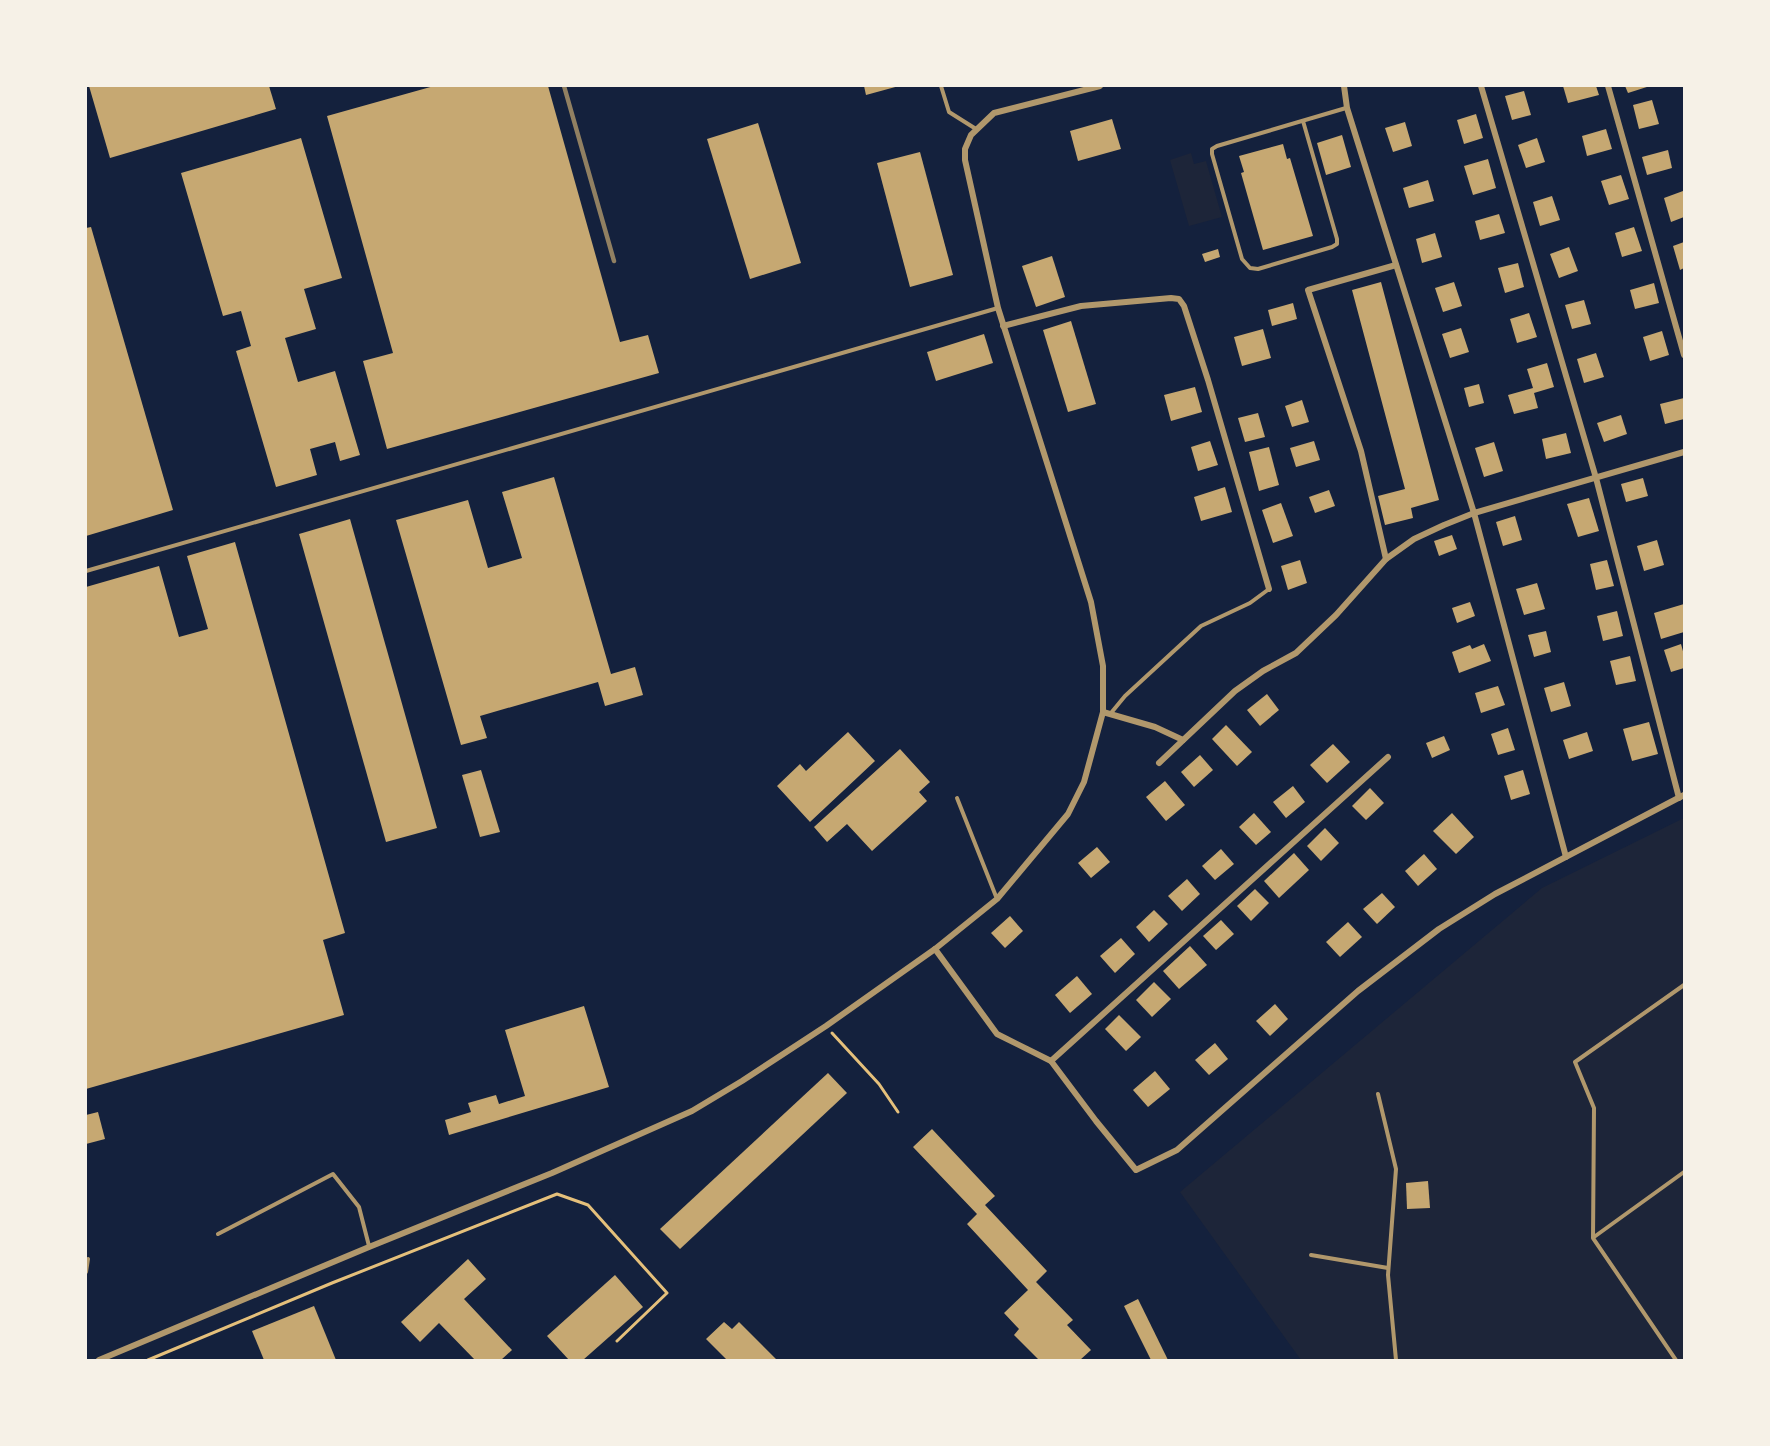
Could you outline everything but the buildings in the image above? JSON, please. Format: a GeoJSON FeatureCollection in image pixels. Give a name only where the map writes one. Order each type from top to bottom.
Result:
{"type":"FeatureCollection","features":[{"type":"Feature","properties":{"kind":"street"},"geometry":{"type":"LineString","coordinates":[[99,1360],[552,1173],[692,1111],[826,1026],[935,949],[997,899],[1068,814],[1084,782],[1103,712],[1103,666],[1091,602],[998,308],[965,149],[976,129],[994,113],[1079,88],[1101,86]]}},
{"type":"Feature","properties":{"kind":"street"},"geometry":{"type":"LineString","coordinates":[[1344,86],[1347,108],[1474,513],[1566,857]]}},
{"type":"Feature","properties":{"kind":"street"},"geometry":{"type":"LineString","coordinates":[[935,949],[997,1034],[1052,1061],[1136,1170],[1177,1150],[1358,991],[1439,929],[1496,894],[1682,797],[1596,478],[1481,86]]}},
{"type":"Feature","properties":{"kind":"street"},"geometry":{"type":"LineString","coordinates":[[1608,86],[1684,355]]}},
{"type":"Feature","properties":{"kind":"street"},"geometry":{"type":"LineString","coordinates":[[1386,559],[1361,452],[1308,290],[1396,264]]}},
{"type":"Feature","properties":{"kind":"street"},"geometry":{"type":"LineString","coordinates":[[1003,326],[1081,306],[1179,299],[1184,306],[1208,380],[1269,589]]}},
{"type":"Feature","properties":{"kind":"street"},"geometry":{"type":"LineString","coordinates":[[1159,763],[1235,691],[1263,670],[1296,653],[1336,615],[1386,559],[1414,539],[1474,513],[1684,452]]}},
{"type":"Feature","properties":{"kind":"street"},"geometry":{"type":"LineString","coordinates":[[1103,712],[1155,727],[1183,740]]}},
{"type":"Feature","properties":{"kind":"street"},"geometry":{"type":"LineString","coordinates":[[1052,1061],[1388,758]]}},
{"type":"Feature","properties":{"kind":"lane"},"geometry":{"type":"LineString","coordinates":[[941,86],[949,112],[976,129]]}},
{"type":"Feature","properties":{"kind":"lane"},"geometry":{"type":"LineString","coordinates":[[1303,121],[1337,244],[1258,269],[1250,268],[1242,259],[1212,149],[1303,121],[1347,108]]}},
{"type":"Feature","properties":{"kind":"lane"},"geometry":{"type":"LineString","coordinates":[[86,571],[998,308]]}},
{"type":"Feature","properties":{"kind":"lane"},"geometry":{"type":"LineString","coordinates":[[1111,713],[1125,696],[1201,626],[1250,603],[1269,589]]}},
{"type":"Feature","properties":{"kind":"lane"},"geometry":{"type":"LineString","coordinates":[[957,798],[997,899]]}},
{"type":"Feature","properties":{"kind":"lane"},"geometry":{"type":"LineString","coordinates":[[1676,1360],[1593,1238],[1594,1107],[1575,1062],[1684,985]]}},
{"type":"Feature","properties":{"kind":"lane"},"geometry":{"type":"LineString","coordinates":[[1378,1094],[1396,1169],[1388,1268],[1396,1360]]}},
{"type":"Feature","properties":{"kind":"lane"},"geometry":{"type":"LineString","coordinates":[[1593,1238],[1684,1172]]}},
{"type":"Feature","properties":{"kind":"lane"},"geometry":{"type":"LineString","coordinates":[[218,1234],[333,1174],[359,1207],[369,1247]]}},
{"type":"Feature","properties":{"kind":"lane"},"geometry":{"type":"LineString","coordinates":[[1311,1255],[1388,1268]]}},
{"type":"Feature","properties":{"kind":"lane"},"geometry":{"type":"LineString","coordinates":[[86,1260],[88,1259],[86,1272]]}},
{"type":"Feature","properties":{"kind":"path"},"geometry":{"type":"LineString","coordinates":[[826,1026],[879,1084],[898,1112]]}},
{"type":"Feature","properties":{"kind":"path"},"geometry":{"type":"LineString","coordinates":[[148,1360],[332,1283],[557,1194],[588,1204],[666,1293],[617,1341]]}},
{"type":"Feature","properties":{"kind":"shaded area"},"geometry":{"type":"Polygon","coordinates":[[[1191,153],[1194,164],[1206,161],[1222,217],[1189,226],[1170,160],[1191,153]]]}},
{"type":"Feature","properties":{"kind":"shaded area"},"geometry":{"type":"Polygon","coordinates":[[[1684,818],[1684,1360],[1301,1360],[1180,1192],[1542,888],[1684,818]]]}},
{"type":"Feature","properties":{"kind":"railway"},"geometry":{"type":"LineString","coordinates":[[564,86],[614,261]]}}]}
